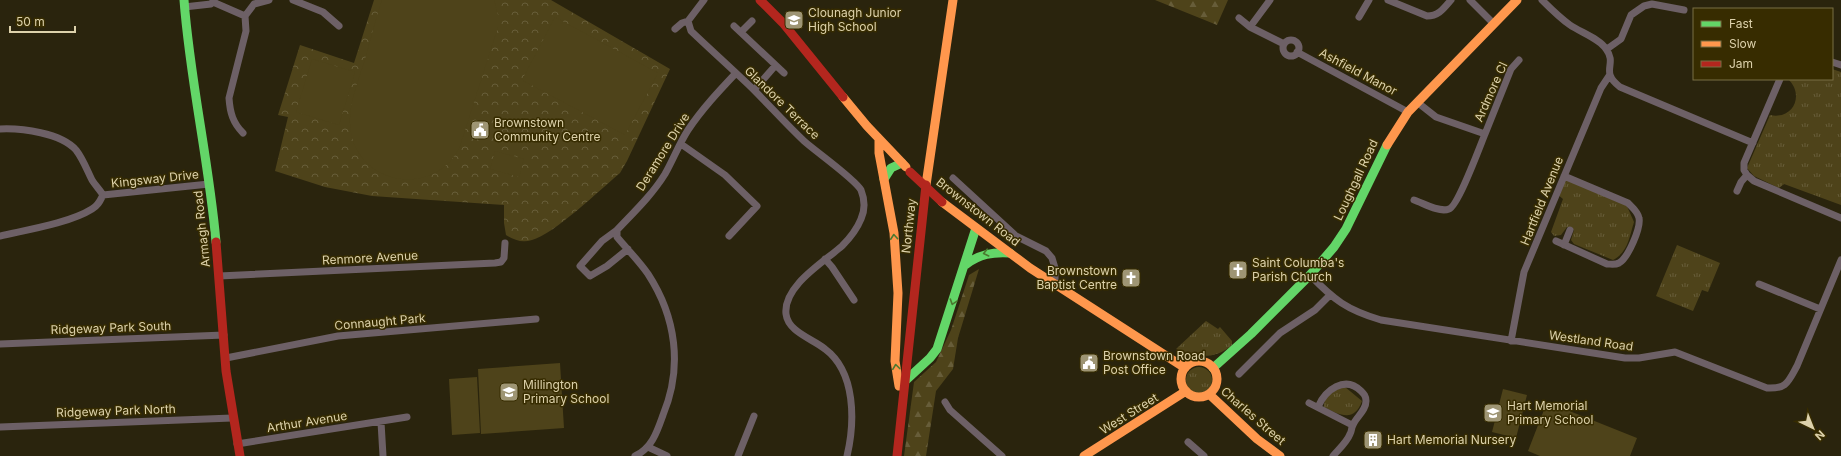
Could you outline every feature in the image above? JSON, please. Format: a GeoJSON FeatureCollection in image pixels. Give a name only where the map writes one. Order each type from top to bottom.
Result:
{"type":"FeatureCollection","features":[{"type":"Feature","properties":{"kind":"main road","name":"Brownstown Road"},"geometry":{"type":"LineString","coordinates":[[760,0],[783,23],[879,139],[910,172],[942,202],[1010,253],[1055,284],[1185,368]]}},
{"type":"Feature","properties":{"kind":"main road","name":"Northway"},"geometry":{"type":"LineString","coordinates":[[897,456],[901,405],[930,150],[953,0]]}},
{"type":"Feature","properties":{"kind":"main road","name":"Loughgall Road"},"geometry":{"type":"LineString","coordinates":[[1213,368],[1241,344],[1310,275],[1334,247],[1346,230],[1376,163],[1390,136],[1417,102],[1518,0]]}},
{"type":"Feature","properties":{"kind":"main road","name":"Armagh Road"},"geometry":{"type":"LineString","coordinates":[[184,3],[186,42],[209,184],[232,418],[240,456]]}},
{"type":"Feature","properties":{"kind":"main road"},"geometry":{"type":"LineString","coordinates":[[879,139],[879,153],[894,233],[898,293],[895,361],[901,405]]}},
{"type":"Feature","properties":{"kind":"main road"},"geometry":{"type":"LineString","coordinates":[[884,178],[889,169],[894,165],[902,163]]}},
{"type":"Feature","properties":{"kind":"main road"},"geometry":{"type":"LineString","coordinates":[[904,382],[930,358],[937,349],[976,228]]}},
{"type":"Feature","properties":{"kind":"main road"},"geometry":{"type":"LineString","coordinates":[[965,265],[978,255],[990,252],[1010,253]]}},
{"type":"Feature","properties":{"kind":"main road"},"geometry":{"type":"LineString","coordinates":[[1199,361],[1204,362],[1213,368],[1217,379],[1214,390],[1205,396],[1194,397],[1186,391],[1181,382],[1182,372],[1185,368],[1188,364],[1199,361]]}},
{"type":"Feature","properties":{"kind":"main road","name":"West Street"},"geometry":{"type":"LineString","coordinates":[[1084,456],[1186,391]]}},
{"type":"Feature","properties":{"kind":"main road","name":"Charles Street"},"geometry":{"type":"LineString","coordinates":[[1209,394],[1257,439],[1280,456]]}},
{"type":"Feature","properties":{"kind":"street"},"geometry":{"type":"LineString","coordinates":[[243,132],[236,125],[230,110],[229,98],[246,31],[245,16],[254,4],[269,0]]}},
{"type":"Feature","properties":{"kind":"street"},"geometry":{"type":"LineString","coordinates":[[293,0],[323,12],[339,26]]}},
{"type":"Feature","properties":{"kind":"street"},"geometry":{"type":"LineString","coordinates":[[676,29],[688,20],[704,0]]}},
{"type":"Feature","properties":{"kind":"street"},"geometry":{"type":"LineString","coordinates":[[1250,27],[1270,0]]}},
{"type":"Feature","properties":{"kind":"street"},"geometry":{"type":"LineString","coordinates":[[1359,17],[1369,0]]}},
{"type":"Feature","properties":{"kind":"street"},"geometry":{"type":"LineString","coordinates":[[1388,0],[1428,16],[1433,16],[1439,13],[1451,0]]}},
{"type":"Feature","properties":{"kind":"street"},"geometry":{"type":"LineString","coordinates":[[1470,0],[1494,24]]}},
{"type":"Feature","properties":{"kind":"street"},"geometry":{"type":"LineString","coordinates":[[1542,0],[1569,24],[1607,49],[1610,61],[1609,76],[1611,80],[1620,87],[1753,143]]}},
{"type":"Feature","properties":{"kind":"street"},"geometry":{"type":"LineString","coordinates":[[184,3],[211,4],[214,1],[245,16]]}},
{"type":"Feature","properties":{"kind":"street"},"geometry":{"type":"LineString","coordinates":[[1607,49],[1621,39],[1631,15],[1644,6],[1652,4],[1684,10]]}},
{"type":"Feature","properties":{"kind":"street","name":"Ashfield Manor"},"geometry":{"type":"LineString","coordinates":[[1239,18],[1250,27],[1284,44]]}},
{"type":"Feature","properties":{"kind":"street","name":"Glandore Terrace"},"geometry":{"type":"LineString","coordinates":[[688,20],[691,31],[754,90],[803,140],[857,185],[864,200],[864,212],[858,226],[842,246],[825,259]]}},
{"type":"Feature","properties":{"kind":"street"},"geometry":{"type":"LineString","coordinates":[[741,32],[752,21]]}},
{"type":"Feature","properties":{"kind":"street"},"geometry":{"type":"LineString","coordinates":[[734,26],[784,73]]}},
{"type":"Feature","properties":{"kind":"street","name":"Ashfield Manor"},"geometry":{"type":"LineString","coordinates":[[1290,40],[1294,41],[1298,45],[1298,52],[1294,56],[1288,56],[1284,52],[1284,44],[1290,40]]}},
{"type":"Feature","properties":{"kind":"street","name":"Ashfield Manor"},"geometry":{"type":"LineString","coordinates":[[1298,52],[1408,112]]}},
{"type":"Feature","properties":{"kind":"street","name":"Ardmore Cl"},"geometry":{"type":"LineString","coordinates":[[1414,200],[1444,210],[1451,208],[1455,204],[1511,69],[1518,60]]}},
{"type":"Feature","properties":{"kind":"street"},"geometry":{"type":"LineString","coordinates":[[754,90],[775,66]]}},
{"type":"Feature","properties":{"kind":"street","name":"Deramore Drive"},"geometry":{"type":"LineString","coordinates":[[628,249],[607,266],[590,276],[580,266],[602,241],[617,230],[641,206],[655,188],[688,130],[712,99],[736,73]]}},
{"type":"Feature","properties":{"kind":"street","name":"Hartfield Avenue"},"geometry":{"type":"LineString","coordinates":[[1511,341],[1524,272],[1601,88],[1609,76]]}},
{"type":"Feature","properties":{"kind":"street"},"geometry":{"type":"LineString","coordinates":[[1780,80],[1744,163],[1744,170],[1754,181],[1841,218]]}},
{"type":"Feature","properties":{"kind":"street"},"geometry":{"type":"LineString","coordinates":[[1417,102],[1436,117],[1484,134]]}},
{"type":"Feature","properties":{"kind":"street","name":"Kingsway Drive"},"geometry":{"type":"LineString","coordinates":[[0,129],[41,133],[61,138],[75,149],[85,163],[92,180],[103,195]]}},
{"type":"Feature","properties":{"kind":"street"},"geometry":{"type":"LineString","coordinates":[[681,144],[725,175],[757,206],[729,236]]}},
{"type":"Feature","properties":{"kind":"street"},"geometry":{"type":"LineString","coordinates":[[1737,190],[1747,175]]}},
{"type":"Feature","properties":{"kind":"street"},"geometry":{"type":"LineString","coordinates":[[1556,241],[1606,264],[1620,262],[1626,256],[1637,230],[1639,219],[1636,211],[1628,203],[1564,176]]}},
{"type":"Feature","properties":{"kind":"street"},"geometry":{"type":"LineString","coordinates":[[953,178],[1016,236],[1046,251],[1052,258],[1055,268],[1055,284]]}},
{"type":"Feature","properties":{"kind":"street","name":"Kingsway Drive"},"geometry":{"type":"LineString","coordinates":[[103,195],[209,184]]}},
{"type":"Feature","properties":{"kind":"street","name":"Kingsway Drive"},"geometry":{"type":"LineString","coordinates":[[0,236],[68,219],[91,210],[99,203],[103,195]]}},
{"type":"Feature","properties":{"kind":"street"},"geometry":{"type":"LineString","coordinates":[[617,230],[617,237],[648,273],[662,299],[674,334],[675,366],[671,393],[653,441],[648,447],[635,456]]}},
{"type":"Feature","properties":{"kind":"street"},"geometry":{"type":"LineString","coordinates":[[1564,245],[1570,230]]}},
{"type":"Feature","properties":{"kind":"street","name":"Renmore Avenue"},"geometry":{"type":"LineString","coordinates":[[219,276],[495,263],[501,262],[504,258],[505,243]]}},
{"type":"Feature","properties":{"kind":"street"},"geometry":{"type":"LineString","coordinates":[[847,456],[851,430],[852,400],[846,378],[838,364],[826,350],[796,330],[786,314],[789,297],[795,288],[825,259],[854,300]]}},
{"type":"Feature","properties":{"kind":"street","name":"Westland Road"},"geometry":{"type":"LineString","coordinates":[[1310,275],[1330,295],[1358,313],[1381,320],[1625,358],[1639,358],[1675,352],[1767,388],[1776,388],[1784,386],[1788,382],[1797,366],[1841,260]]}},
{"type":"Feature","properties":{"kind":"street"},"geometry":{"type":"LineString","coordinates":[[1759,284],[1820,309]]}},
{"type":"Feature","properties":{"kind":"street"},"geometry":{"type":"LineString","coordinates":[[1239,374],[1280,333],[1315,310],[1330,295]]}},
{"type":"Feature","properties":{"kind":"street","name":"Connaught Park"},"geometry":{"type":"LineString","coordinates":[[226,358],[338,336],[536,319]]}},
{"type":"Feature","properties":{"kind":"street","name":"Ridgeway Park South"},"geometry":{"type":"LineString","coordinates":[[0,344],[224,335]]}},
{"type":"Feature","properties":{"kind":"street"},"geometry":{"type":"LineString","coordinates":[[1318,407],[1321,401],[1335,386],[1342,383],[1351,384],[1366,396],[1366,403],[1352,425],[1350,434],[1333,456]]}},
{"type":"Feature","properties":{"kind":"street"},"geometry":{"type":"LineString","coordinates":[[945,402],[950,410],[1002,456]]}},
{"type":"Feature","properties":{"kind":"street"},"geometry":{"type":"LineString","coordinates":[[1309,403],[1352,425]]}},
{"type":"Feature","properties":{"kind":"street"},"geometry":{"type":"LineString","coordinates":[[738,456],[754,416]]}},
{"type":"Feature","properties":{"kind":"street","name":"Arthur Avenue"},"geometry":{"type":"LineString","coordinates":[[237,444],[407,417]]}},
{"type":"Feature","properties":{"kind":"street","name":"Ridgeway Park North"},"geometry":{"type":"LineString","coordinates":[[0,427],[232,418]]}},
{"type":"Feature","properties":{"kind":"street"},"geometry":{"type":"LineString","coordinates":[[381,422],[383,456]]}},
{"type":"Feature","properties":{"kind":"street"},"geometry":{"type":"LineString","coordinates":[[1188,442],[1204,456]]}},
{"type":"Feature","properties":{"kind":"street"},"geometry":{"type":"LineString","coordinates":[[648,447],[667,456]]}},
{"type":"Feature","properties":{"kind":"green space"},"geometry":{"type":"Polygon","coordinates":[[[374,0],[551,0],[670,69],[620,173],[577,211],[552,230],[532,240],[518,240],[506,235],[504,205],[372,196],[325,187],[275,171],[288,117],[278,115],[300,45],[354,63],[374,0]]]}},
{"type":"Feature","properties":{"kind":"green space"},"geometry":{"type":"Polygon","coordinates":[[[382,0],[494,0],[498,15],[498,27],[460,146],[449,162],[435,173],[418,179],[401,179],[384,174],[369,165],[358,151],[351,133],[350,113],[354,94],[382,0]]]}},
{"type":"Feature","properties":{"kind":"green space"},"geometry":{"type":"Polygon","coordinates":[[[1155,0],[1228,0],[1217,25],[1155,0]]]}},
{"type":"Feature","properties":{"kind":"green space"},"geometry":{"type":"Polygon","coordinates":[[[555,17],[658,73],[625,135],[522,80],[555,17]]]}},
{"type":"Feature","properties":{"kind":"green space"},"geometry":{"type":"Polygon","coordinates":[[[312,59],[355,72],[339,125],[296,112],[312,59]]]}},
{"type":"Feature","properties":{"kind":"green space"},"geometry":{"type":"Polygon","coordinates":[[[1833,69],[1841,72],[1841,205],[1784,184],[1779,188],[1754,176],[1747,168],[1770,115],[1778,116],[1785,114],[1794,105],[1796,92],[1789,80],[1833,80],[1833,69]]]}},
{"type":"Feature","properties":{"kind":"green space"},"geometry":{"type":"Polygon","coordinates":[[[495,151],[524,159],[519,177],[490,169],[495,151]]]}},
{"type":"Feature","properties":{"kind":"green space"},"geometry":{"type":"Polygon","coordinates":[[[1569,180],[1626,204],[1634,222],[1625,249],[1613,260],[1574,244],[1571,240],[1574,230],[1567,227],[1561,235],[1554,236],[1551,232],[1563,199],[1557,194],[1563,182],[1569,180]]]}},
{"type":"Feature","properties":{"kind":"green space"},"geometry":{"type":"Polygon","coordinates":[[[1677,245],[1720,263],[1708,292],[1702,290],[1693,311],[1656,296],[1677,245]]]}},
{"type":"Feature","properties":{"kind":"green space"},"geometry":{"type":"Polygon","coordinates":[[[979,269],[958,338],[953,369],[936,391],[926,456],[904,456],[914,382],[936,362],[951,330],[969,275],[979,269]]]}},
{"type":"Feature","properties":{"kind":"green space"},"geometry":{"type":"Polygon","coordinates":[[[1206,321],[1218,329],[1220,327],[1232,341],[1232,345],[1219,353],[1205,356],[1198,356],[1176,349],[1206,321]]]}},
{"type":"Feature","properties":{"kind":"green space"},"geometry":{"type":"Polygon","coordinates":[[[560,363],[564,428],[481,434],[478,369],[560,363]]]}},
{"type":"Feature","properties":{"kind":"green space"},"geometry":{"type":"Polygon","coordinates":[[[1199,367],[1208,371],[1212,380],[1208,389],[1199,393],[1190,389],[1186,380],[1190,371],[1199,367]]]}},
{"type":"Feature","properties":{"kind":"green space"},"geometry":{"type":"Polygon","coordinates":[[[477,377],[480,433],[452,435],[449,379],[477,377]]]}},
{"type":"Feature","properties":{"kind":"green space"},"geometry":{"type":"Polygon","coordinates":[[[1340,387],[1345,387],[1362,401],[1359,408],[1351,415],[1336,413],[1324,407],[1325,400],[1340,387]]]}},
{"type":"Feature","properties":{"kind":"green space"},"geometry":{"type":"Polygon","coordinates":[[[1503,389],[1527,395],[1516,438],[1492,432],[1503,389]]]}},
{"type":"Feature","properties":{"kind":"green space"},"geometry":{"type":"Polygon","coordinates":[[[1547,402],[1637,438],[1630,456],[1540,456],[1528,451],[1547,402]]]}},
{"type":"Feature","properties":{"kind":"traffic: fast"},"geometry":{"type":"LineString","coordinates":[[184,0],[216,242]]}},
{"type":"Feature","properties":{"kind":"traffic: fast"},"geometry":{"type":"LineString","coordinates":[[1213,368],[1251,334],[1310,275],[1334,247],[1346,229],[1387,145]]}},
{"type":"Feature","properties":{"kind":"traffic: fast"},"geometry":{"type":"LineString","coordinates":[[884,179],[891,168],[902,163]]}},
{"type":"Feature","properties":{"kind":"traffic: fast"},"geometry":{"type":"LineString","coordinates":[[904,382],[930,358],[937,349],[976,228]]}},
{"type":"Feature","properties":{"kind":"traffic: fast"},"geometry":{"type":"LineString","coordinates":[[965,265],[986,254],[1010,253]]}},
{"type":"Feature","properties":{"kind":"traffic: slow"},"geometry":{"type":"LineString","coordinates":[[926,185],[953,0]]}},
{"type":"Feature","properties":{"kind":"traffic: slow"},"geometry":{"type":"LineString","coordinates":[[1387,145],[1408,112],[1517,0]]}},
{"type":"Feature","properties":{"kind":"traffic: slow"},"geometry":{"type":"LineString","coordinates":[[843,97],[867,126],[906,167]]}},
{"type":"Feature","properties":{"kind":"traffic: slow"},"geometry":{"type":"LineString","coordinates":[[879,139],[879,153],[894,233],[898,293],[895,361],[899,386]]}},
{"type":"Feature","properties":{"kind":"traffic: slow"},"geometry":{"type":"LineString","coordinates":[[942,202],[1030,268],[1185,368]]}},
{"type":"Feature","properties":{"kind":"traffic: slow"},"geometry":{"type":"LineString","coordinates":[[1203,361],[1212,366],[1216,372],[1217,379],[1216,386],[1212,392],[1203,397],[1195,397],[1186,392],[1182,386],[1181,375],[1186,366],[1192,362],[1203,361]]}},
{"type":"Feature","properties":{"kind":"traffic: slow"},"geometry":{"type":"LineString","coordinates":[[1084,456],[1186,391]]}},
{"type":"Feature","properties":{"kind":"traffic: slow"},"geometry":{"type":"LineString","coordinates":[[1209,394],[1257,439],[1280,456]]}},
{"type":"Feature","properties":{"kind":"traffic: jam"},"geometry":{"type":"LineString","coordinates":[[760,0],[783,23],[843,97]]}},
{"type":"Feature","properties":{"kind":"traffic: jam"},"geometry":{"type":"LineString","coordinates":[[910,172],[942,202]]}},
{"type":"Feature","properties":{"kind":"traffic: jam"},"geometry":{"type":"LineString","coordinates":[[897,456],[926,185]]}},
{"type":"Feature","properties":{"kind":"traffic: jam"},"geometry":{"type":"LineString","coordinates":[[216,242],[226,371],[240,456]]}},
{"type":"Feature","properties":{"kind":"place","name":"Clounagh Junior High School"},"geometry":{"type":"Point","coordinates":[794,20]}},
{"type":"Feature","properties":{"kind":"place","name":"Brownstown Community Centre"},"geometry":{"type":"Point","coordinates":[480,130]}},
{"type":"Feature","properties":{"kind":"place","name":"Saint Columba's Parish Church"},"geometry":{"type":"Point","coordinates":[1238,270]}},
{"type":"Feature","properties":{"kind":"place","name":"Brownstown Baptist Centre"},"geometry":{"type":"Point","coordinates":[1131,278]}},
{"type":"Feature","properties":{"kind":"place","name":"Brownstown Road Post Office"},"geometry":{"type":"Point","coordinates":[1089,363]}},
{"type":"Feature","properties":{"kind":"place","name":"Millington Primary School"},"geometry":{"type":"Point","coordinates":[509,392]}},
{"type":"Feature","properties":{"kind":"place","name":"Hart Memorial Primary School"},"geometry":{"type":"Point","coordinates":[1493,413]}},
{"type":"Feature","properties":{"kind":"place","name":"Hart Memorial Nursery"},"geometry":{"type":"Point","coordinates":[1373,440]}}]}
